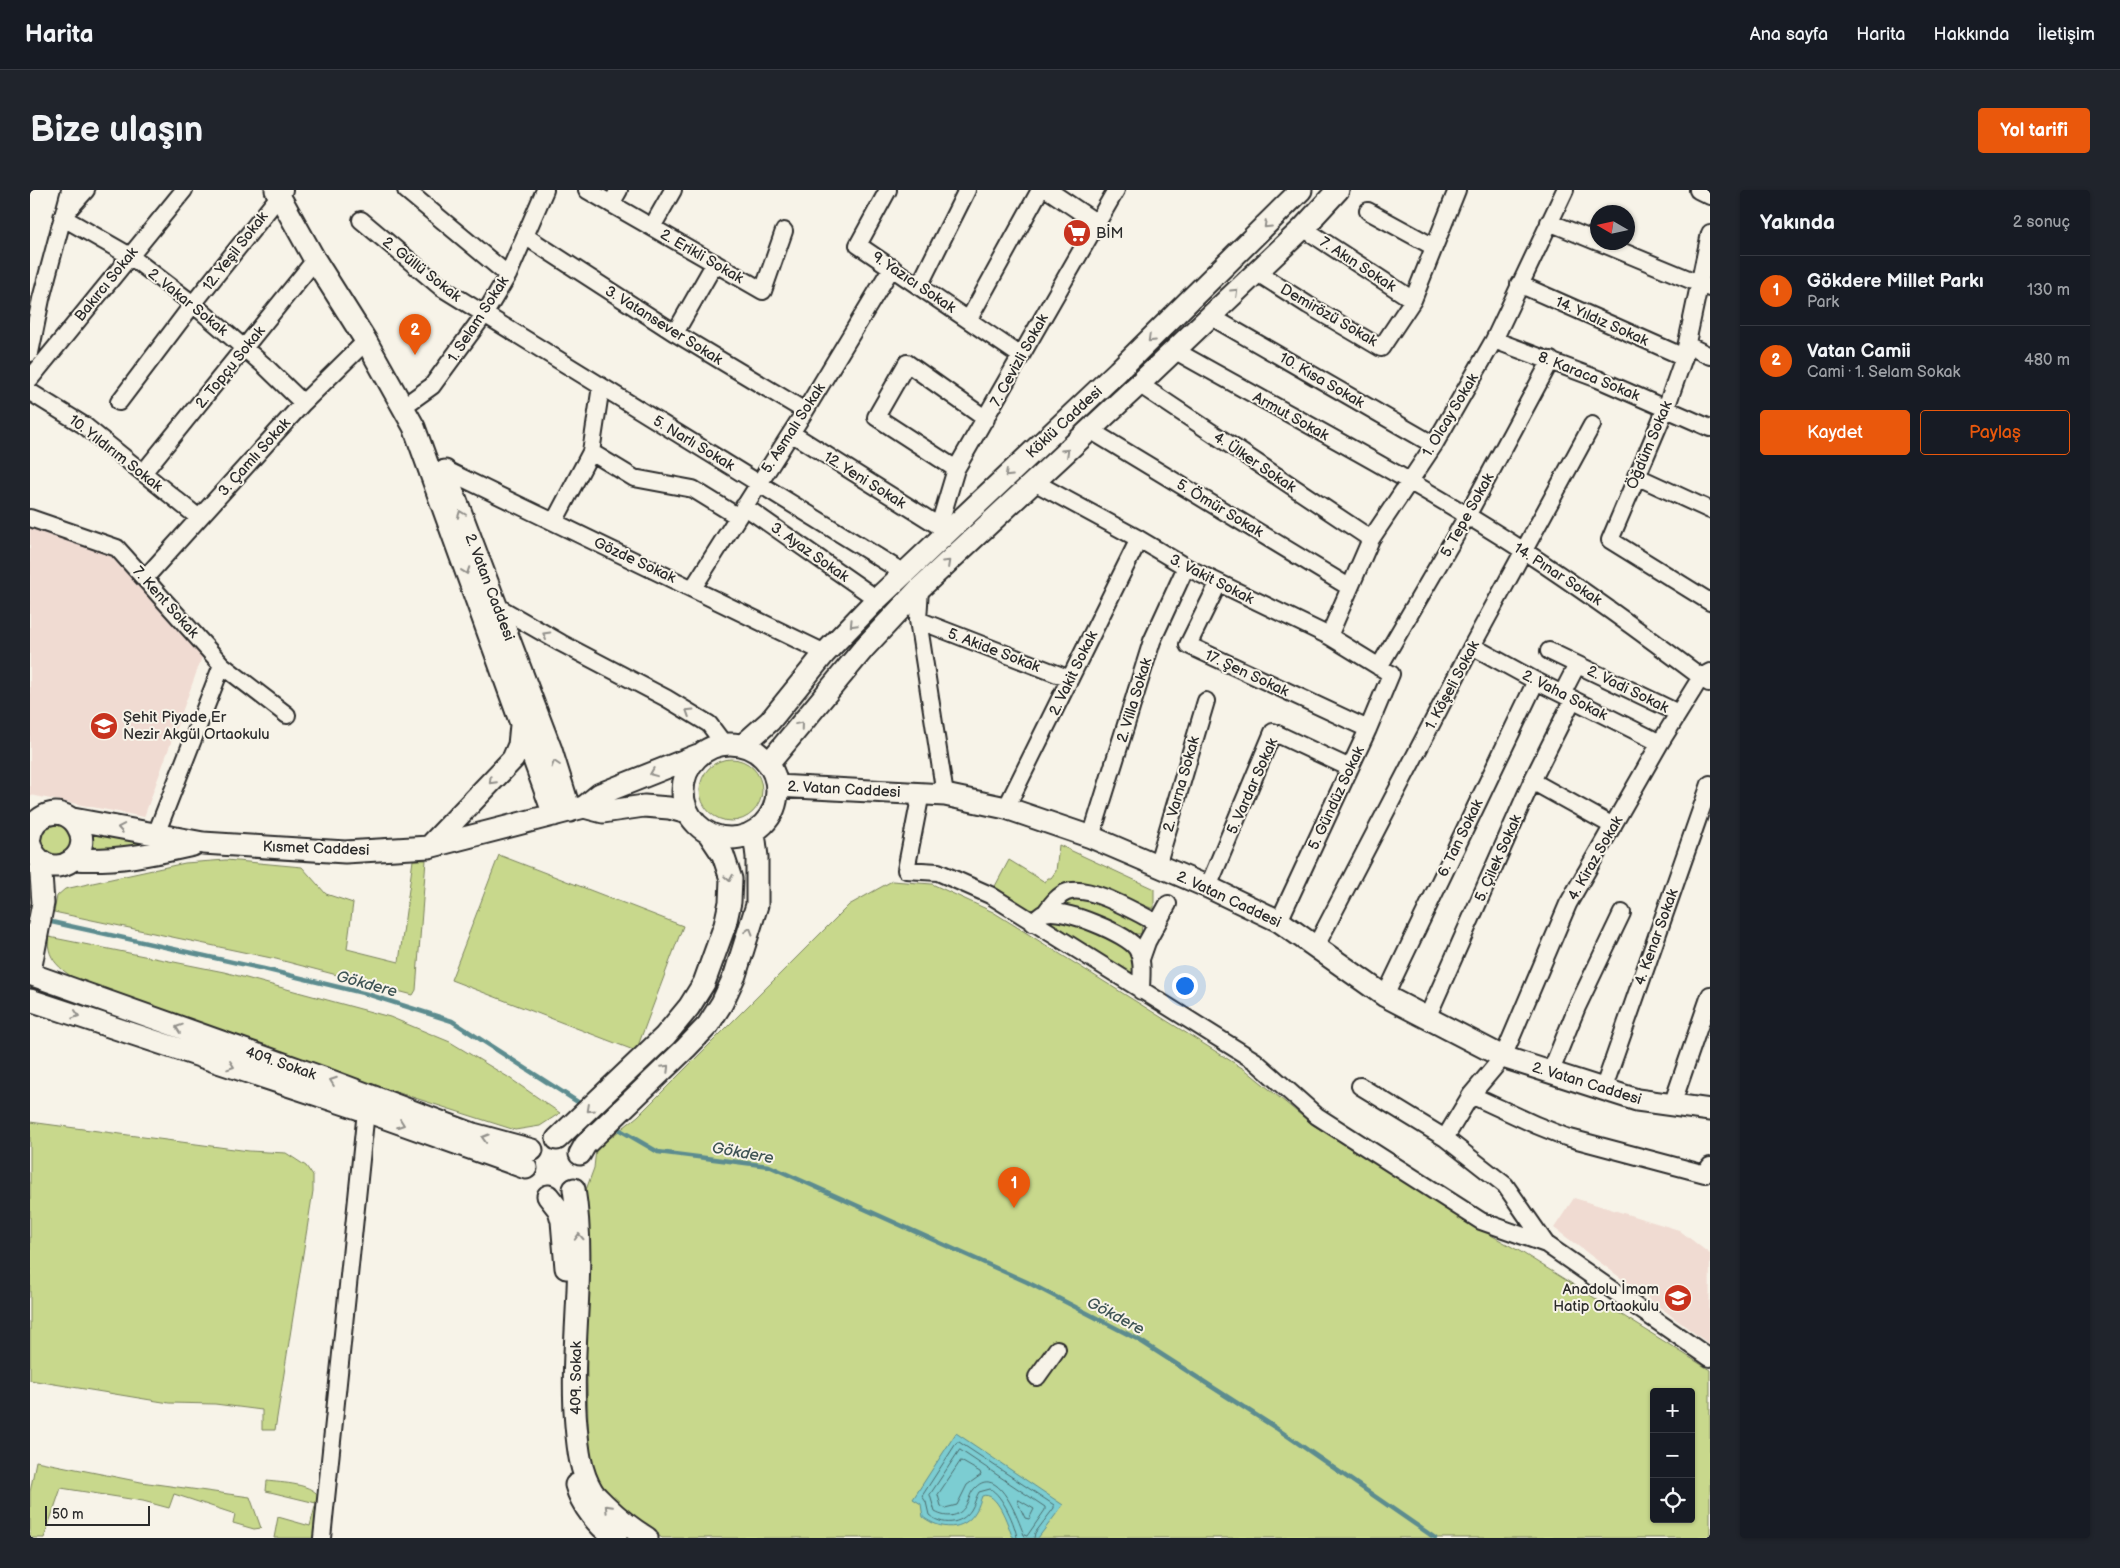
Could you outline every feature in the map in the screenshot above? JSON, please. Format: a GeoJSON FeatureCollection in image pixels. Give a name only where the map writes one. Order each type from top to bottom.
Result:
{"type":"FeatureCollection","features":[{"type":"Feature","properties":{"kind":"main road","name":"Köklü Caddesi"},"geometry":{"type":"LineString","coordinates":[[733,744],[770,721],[825,653],[904,573],[943,529],[1118,371],[1301,190]]}},
{"type":"Feature","properties":{"kind":"main road","name":"Köklü Caddesi"},"geometry":{"type":"LineString","coordinates":[[769,763],[864,648],[920,588],[1304,228],[1338,190]]}},
{"type":"Feature","properties":{"kind":"main road","name":"2. Vatan Caddesi"},"geometry":{"type":"LineString","coordinates":[[280,192],[315,260],[366,341],[404,406],[414,427],[521,724],[569,811]]}},
{"type":"Feature","properties":{"kind":"main road","name":"2. Vatan Caddesi"},"geometry":{"type":"LineString","coordinates":[[414,427],[444,470],[498,607],[551,750],[569,811]]}},
{"type":"Feature","properties":{"kind":"main road"},"geometry":{"type":"LineString","coordinates":[[429,847],[513,759],[519,745],[521,724]]}},
{"type":"Feature","properties":{"kind":"main road"},"geometry":{"type":"LineString","coordinates":[[569,811],[600,794],[698,755],[712,747],[733,744],[757,752],[769,763],[776,777],[778,793],[774,809],[766,822],[754,832],[740,838],[724,838],[709,834]]}},
{"type":"Feature","properties":{"kind":"main road"},"geometry":{"type":"LineString","coordinates":[[698,755],[688,768],[683,783],[683,798],[688,813],[697,825],[709,834],[723,855],[731,879],[730,902],[725,925],[704,983],[690,1006],[665,1036],[561,1136],[539,1144],[529,1159],[532,1186],[548,1196],[566,1194],[574,1189],[580,1182],[583,1172],[582,1150],[708,1025],[722,1002],[735,975],[756,905],[757,857],[754,832]]}},
{"type":"Feature","properties":{"kind":"main road","name":"2. Vatan Caddesi"},"geometry":{"type":"LineString","coordinates":[[777,786],[945,795],[1006,808],[1091,837],[1208,887],[1279,921],[1385,996],[1503,1057],[1637,1100],[1710,1110]]}},
{"type":"Feature","properties":{"kind":"main road"},"geometry":{"type":"LineString","coordinates":[[569,811],[603,812],[644,806],[668,808],[688,813]]}},
{"type":"Feature","properties":{"kind":"main road"},"geometry":{"type":"LineString","coordinates":[[30,808],[204,843]]}},
{"type":"Feature","properties":{"kind":"main road","name":"Kısmet Caddesi"},"geometry":{"type":"LineString","coordinates":[[204,843],[345,852],[429,847],[569,811]]}},
{"type":"Feature","properties":{"kind":"main road"},"geometry":{"type":"LineString","coordinates":[[31,967],[43,903],[32,848],[33,826],[44,816],[66,816],[82,834],[82,843],[43,903]]}},
{"type":"Feature","properties":{"kind":"main road"},"geometry":{"type":"LineString","coordinates":[[32,848],[53,866],[70,861],[98,861],[141,856],[204,843]]}},
{"type":"Feature","properties":{"kind":"main road","name":"409. Sokak"},"geometry":{"type":"LineString","coordinates":[[31,967],[64,986],[367,1102],[529,1159]]}},
{"type":"Feature","properties":{"kind":"main road","name":"409. Sokak"},"geometry":{"type":"LineString","coordinates":[[30,1000],[367,1102]]}},
{"type":"Feature","properties":{"kind":"main road"},"geometry":{"type":"LineString","coordinates":[[561,1136],[582,1150]]}},
{"type":"Feature","properties":{"kind":"main road","name":"409. Sokak"},"geometry":{"type":"LineString","coordinates":[[574,1189],[578,1213],[580,1247],[575,1359],[575,1410],[580,1462],[592,1492],[620,1520],[647,1538]]}},
{"type":"Feature","properties":{"kind":"main road","name":"409. Sokak"},"geometry":{"type":"LineString","coordinates":[[548,1196],[559,1210],[565,1249],[567,1408],[571,1467],[578,1494],[608,1533],[616,1538]]}},
{"type":"Feature","properties":{"kind":"street"},"geometry":{"type":"LineString","coordinates":[[30,353],[41,299],[70,190]]}},
{"type":"Feature","properties":{"kind":"street"},"geometry":{"type":"LineString","coordinates":[[62,217],[86,190]]}},
{"type":"Feature","properties":{"kind":"street","name":"Bakırcı Sokak"},"geometry":{"type":"LineString","coordinates":[[30,379],[184,190]]}},
{"type":"Feature","properties":{"kind":"street"},"geometry":{"type":"LineString","coordinates":[[406,190],[508,275]]}},
{"type":"Feature","properties":{"kind":"street","name":"1. Selam Sokak"},"geometry":{"type":"LineString","coordinates":[[404,406],[432,386],[484,315],[508,275],[545,190]]}},
{"type":"Feature","properties":{"kind":"street","name":"2. Erikli Sokak"},"geometry":{"type":"LineString","coordinates":[[587,190],[615,197],[652,228],[763,291],[784,232]]}},
{"type":"Feature","properties":{"kind":"street"},"geometry":{"type":"LineString","coordinates":[[652,228],[673,190]]}},
{"type":"Feature","properties":{"kind":"street","name":"9. Yazıcı Sokak"},"geometry":{"type":"LineString","coordinates":[[888,190],[858,245],[1021,356]]}},
{"type":"Feature","properties":{"kind":"street"},"geometry":{"type":"LineString","coordinates":[[919,286],[967,190]]}},
{"type":"Feature","properties":{"kind":"street"},"geometry":{"type":"LineString","coordinates":[[969,320],[1040,190]]}},
{"type":"Feature","properties":{"kind":"street"},"geometry":{"type":"LineString","coordinates":[[1048,190],[1097,223]]}},
{"type":"Feature","properties":{"kind":"street","name":"7. Cevizli Sokak"},"geometry":{"type":"LineString","coordinates":[[943,529],[956,469],[986,420],[1116,190]]}},
{"type":"Feature","properties":{"kind":"street"},"geometry":{"type":"LineString","coordinates":[[1304,228],[1327,214],[1351,190]]}},
{"type":"Feature","properties":{"kind":"street","name":"Demirözü Sokak"},"geometry":{"type":"LineString","coordinates":[[1256,272],[1381,348],[1413,300],[1457,190]]}},
{"type":"Feature","properties":{"kind":"street","name":"1. Olcay Sokak"},"geometry":{"type":"LineString","coordinates":[[1329,636],[1371,539],[1434,445],[1494,340],[1565,190]]}},
{"type":"Feature","properties":{"kind":"street"},"geometry":{"type":"LineString","coordinates":[[1699,190],[1710,196]]}},
{"type":"Feature","properties":{"kind":"street","name":"12. Yeşil Sokak"},"geometry":{"type":"LineString","coordinates":[[118,402],[280,192]]}},
{"type":"Feature","properties":{"kind":"street"},"geometry":{"type":"LineString","coordinates":[[1368,211],[1434,247]]}},
{"type":"Feature","properties":{"kind":"street","name":"2. Vakar Sokak"},"geometry":{"type":"LineString","coordinates":[[62,217],[130,256],[193,304],[303,403]]}},
{"type":"Feature","properties":{"kind":"street","name":"2. Güllü Sokak"},"geometry":{"type":"LineString","coordinates":[[361,220],[442,288],[484,315]]}},
{"type":"Feature","properties":{"kind":"street"},"geometry":{"type":"LineString","coordinates":[[1549,222],[1590,239]]}},
{"type":"Feature","properties":{"kind":"street","name":"7. Akın Sokak"},"geometry":{"type":"LineString","coordinates":[[1304,228],[1413,300]]}},
{"type":"Feature","properties":{"kind":"street","name":"Öğdüm Sokak"},"geometry":{"type":"LineString","coordinates":[[1710,233],[1705,286],[1686,351],[1666,408],[1610,540],[1710,602]]}},
{"type":"Feature","properties":{"kind":"street","name":"3. Vatansever Sokak"},"geometry":{"type":"LineString","coordinates":[[525,236],[675,333],[805,411]]}},
{"type":"Feature","properties":{"kind":"street"},"geometry":{"type":"LineString","coordinates":[[1617,250],[1705,286]]}},
{"type":"Feature","properties":{"kind":"street","name":"2. Topçu Sokak"},"geometry":{"type":"LineString","coordinates":[[143,473],[315,260]]}},
{"type":"Feature","properties":{"kind":"street"},"geometry":{"type":"LineString","coordinates":[[675,333],[715,263]]}},
{"type":"Feature","properties":{"kind":"street","name":"5. Asmalı Sokak"},"geometry":{"type":"LineString","coordinates":[[693,588],[758,482],[791,434],[892,267]]}},
{"type":"Feature","properties":{"kind":"street","name":"14. Yıldız Sokak"},"geometry":{"type":"LineString","coordinates":[[1520,284],[1686,351],[1710,356]]}},
{"type":"Feature","properties":{"kind":"street","name":"5. Narlı Sokak"},"geometry":{"type":"LineString","coordinates":[[484,315],[904,573]]}},
{"type":"Feature","properties":{"kind":"street","name":"10. Kısa Sokak"},"geometry":{"type":"LineString","coordinates":[[1210,316],[1434,445]]}},
{"type":"Feature","properties":{"kind":"street","name":"8. Karaca Sokak"},"geometry":{"type":"LineString","coordinates":[[1494,340],[1551,360],[1710,428]]}},
{"type":"Feature","properties":{"kind":"street","name":"3. Çamlı Sokak"},"geometry":{"type":"LineString","coordinates":[[145,578],[303,403],[366,341]]}},
{"type":"Feature","properties":{"kind":"street","name":"Armut Sokak"},"geometry":{"type":"LineString","coordinates":[[1174,350],[1408,482]]}},
{"type":"Feature","properties":{"kind":"street","name":"5. Tepe Sokak"},"geometry":{"type":"LineString","coordinates":[[1385,670],[1551,360]]}},
{"type":"Feature","properties":{"kind":"street"},"geometry":{"type":"LineString","coordinates":[[956,469],[876,417],[908,363],[986,420]]}},
{"type":"Feature","properties":{"kind":"street","name":"4. Ülker Sokak"},"geometry":{"type":"LineString","coordinates":[[1139,384],[1371,539]]}},
{"type":"Feature","properties":{"kind":"street"},"geometry":{"type":"LineString","coordinates":[[554,522],[591,452],[601,386]]}},
{"type":"Feature","properties":{"kind":"street","name":"10. Yıldırım Sokak"},"geometry":{"type":"LineString","coordinates":[[30,392],[85,426],[199,518]]}},
{"type":"Feature","properties":{"kind":"street","name":"1. Köşeli Sokak"},"geometry":{"type":"LineString","coordinates":[[1316,946],[1472,646],[1592,425]]}},
{"type":"Feature","properties":{"kind":"street","name":"5. Ömür Sokak"},"geometry":{"type":"LineString","coordinates":[[1090,430],[1349,587]]}},
{"type":"Feature","properties":{"kind":"street","name":"12. Yeni Sokak"},"geometry":{"type":"LineString","coordinates":[[791,434],[943,529]]}},
{"type":"Feature","properties":{"kind":"street","name":"3. Ayaz Sokak"},"geometry":{"type":"LineString","coordinates":[[591,452],[634,478],[693,489],[740,511],[877,599]]}},
{"type":"Feature","properties":{"kind":"street","name":"Gözde Sokak"},"geometry":{"type":"LineString","coordinates":[[444,470],[825,653]]}},
{"type":"Feature","properties":{"kind":"street"},"geometry":{"type":"LineString","coordinates":[[1636,476],[1710,510]]}},
{"type":"Feature","properties":{"kind":"street","name":"3. Vakit Sokak"},"geometry":{"type":"LineString","coordinates":[[1034,482],[1139,538],[1218,584],[1329,636],[1385,670]]}},
{"type":"Feature","properties":{"kind":"street","name":"14. Pınar Sokak"},"geometry":{"type":"LineString","coordinates":[[1408,482],[1524,551],[1607,606],[1707,678]]}},
{"type":"Feature","properties":{"kind":"street","name":"7. Kent Sokak"},"geometry":{"type":"LineString","coordinates":[[30,518],[118,548],[222,665],[286,715]]}},
{"type":"Feature","properties":{"kind":"street","name":"2. Vakit Sokak"},"geometry":{"type":"LineString","coordinates":[[1006,808],[1139,538]]}},
{"type":"Feature","properties":{"kind":"street","name":"2. Villa Sokak"},"geometry":{"type":"LineString","coordinates":[[1091,837],[1152,641],[1186,567]]}},
{"type":"Feature","properties":{"kind":"street","name":"17. Şen Sokak"},"geometry":{"type":"LineString","coordinates":[[1218,584],[1188,645],[1368,730]]}},
{"type":"Feature","properties":{"kind":"street"},"geometry":{"type":"LineString","coordinates":[[920,588],[918,620],[945,795]]}},
{"type":"Feature","properties":{"kind":"street"},"geometry":{"type":"LineString","coordinates":[[498,607],[561,643],[666,698],[709,724],[733,744]]}},
{"type":"Feature","properties":{"kind":"street","name":"5. Akide Sokak"},"geometry":{"type":"LineString","coordinates":[[918,620],[1070,680]]}},
{"type":"Feature","properties":{"kind":"street","name":"2. Vaha Sokak"},"geometry":{"type":"LineString","coordinates":[[1472,646],[1536,681],[1660,743]]}},
{"type":"Feature","properties":{"kind":"street","name":"2. Vadi Sokak"},"geometry":{"type":"LineString","coordinates":[[1549,651],[1678,713]]}},
{"type":"Feature","properties":{"kind":"street"},"geometry":{"type":"LineString","coordinates":[[156,834],[222,665]]}},
{"type":"Feature","properties":{"kind":"street","name":"2. Vadi Sokak"},"geometry":{"type":"LineString","coordinates":[[1567,696],[1577,665]]}},
{"type":"Feature","properties":{"kind":"street","name":"5. Gündüz Sokak"},"geometry":{"type":"LineString","coordinates":[[1279,921],[1368,730],[1385,670]]}},
{"type":"Feature","properties":{"kind":"street","name":"4. Kiraz Sokak"},"geometry":{"type":"LineString","coordinates":[[1445,1138],[1471,1094],[1503,1057],[1568,904],[1678,713],[1707,678]]}},
{"type":"Feature","properties":{"kind":"street","name":"6. Tan Sokak"},"geometry":{"type":"LineString","coordinates":[[1385,996],[1536,681]]}},
{"type":"Feature","properties":{"kind":"street","name":"5. Çilek Sokak"},"geometry":{"type":"LineString","coordinates":[[1427,1018],[1532,781],[1567,696]]}},
{"type":"Feature","properties":{"kind":"street","name":"2. Varna Sokak"},"geometry":{"type":"LineString","coordinates":[[1157,866],[1206,701]]}},
{"type":"Feature","properties":{"kind":"street","name":"5. Vardar Sokak"},"geometry":{"type":"LineString","coordinates":[[1208,887],[1273,732],[1350,768]]}},
{"type":"Feature","properties":{"kind":"street"},"geometry":{"type":"LineString","coordinates":[[1532,781],[1613,826]]}},
{"type":"Feature","properties":{"kind":"street","name":"4. Kenar Sokak"},"geometry":{"type":"LineString","coordinates":[[1603,1090],[1710,784]]}},
{"type":"Feature","properties":{"kind":"street"},"geometry":{"type":"LineString","coordinates":[[921,793],[906,870],[938,872],[1039,918],[1141,990],[1256,1061],[1317,1116],[1481,1221],[1546,1244],[1710,1358]]}},
{"type":"Feature","properties":{"kind":"street"},"geometry":{"type":"LineString","coordinates":[[1039,918],[1065,892],[1076,890],[1092,893],[1157,923]]}},
{"type":"Feature","properties":{"kind":"street"},"geometry":{"type":"LineString","coordinates":[[1141,990],[1141,959],[1147,942],[1168,904]]}},
{"type":"Feature","properties":{"kind":"street"},"geometry":{"type":"LineString","coordinates":[[1039,918],[1065,913],[1125,938],[1136,947],[1141,959]]}},
{"type":"Feature","properties":{"kind":"street"},"geometry":{"type":"LineString","coordinates":[[1551,1071],[1577,1007],[1622,913]]}},
{"type":"Feature","properties":{"kind":"street"},"geometry":{"type":"LineString","coordinates":[[1672,1105],[1710,995]]}},
{"type":"Feature","properties":{"kind":"street"},"geometry":{"type":"LineString","coordinates":[[1360,1086],[1445,1138],[1506,1185],[1546,1244]]}},
{"type":"Feature","properties":{"kind":"street"},"geometry":{"type":"LineString","coordinates":[[1471,1094],[1566,1137],[1705,1174],[1710,1166]]}},
{"type":"Feature","properties":{"kind":"street"},"geometry":{"type":"LineString","coordinates":[[322,1538],[367,1102]]}},
{"type":"Feature","properties":{"kind":"street"},"geometry":{"type":"LineString","coordinates":[[1037,1377],[1057,1349]]}},
{"type":"Feature","properties":{"kind":"shaded area","name":"Şehit Piyade Er Nezir Akgül Ortaokulu"},"geometry":{"type":"Polygon","coordinates":[[[30,526],[119,557],[202,657],[144,817],[30,795],[30,526]]]}},
{"type":"Feature","properties":{"kind":"shaded area","name":"Anadolu İmam Hatip Ortaokulu"},"geometry":{"type":"Polygon","coordinates":[[[1574,1198],[1679,1230],[1710,1254],[1709,1344],[1554,1228],[1574,1198]]]}},
{"type":"Feature","properties":{"kind":"green space"},"geometry":{"type":"Polygon","coordinates":[[[725,759],[737,759],[753,768],[760,778],[762,790],[760,802],[753,812],[737,821],[725,821],[714,816],[705,807],[700,796],[700,784],[705,773],[714,764],[725,759]]]}},
{"type":"Feature","properties":{"kind":"green space"},"geometry":{"type":"Polygon","coordinates":[[[56,825],[67,829],[71,840],[67,851],[56,855],[45,851],[41,840],[45,829],[56,825]]]}},
{"type":"Feature","properties":{"kind":"green space"},"geometry":{"type":"Polygon","coordinates":[[[86,830],[156,843],[86,856],[86,830]]]}},
{"type":"Feature","properties":{"kind":"green space"},"geometry":{"type":"Polygon","coordinates":[[[1059,845],[1154,889],[1154,909],[1091,886],[1036,914],[993,890],[1009,860],[1045,882],[1048,878],[1051,878],[1056,871],[1059,845]]]}},
{"type":"Feature","properties":{"kind":"green space"},"geometry":{"type":"Polygon","coordinates":[[[499,855],[683,926],[636,1051],[451,980],[499,855]]]}},
{"type":"Feature","properties":{"kind":"green space"},"geometry":{"type":"Polygon","coordinates":[[[226,860],[302,867],[326,894],[353,903],[347,949],[399,962],[413,860],[426,860],[416,990],[413,995],[276,959],[54,912],[57,896],[65,889],[185,863],[226,860]]]}},
{"type":"Feature","properties":{"kind":"green space"},"geometry":{"type":"Polygon","coordinates":[[[892,881],[932,884],[993,912],[1247,1071],[1313,1125],[1710,1370],[1710,1538],[662,1538],[619,1508],[602,1485],[591,1465],[588,1420],[583,1198],[594,1168],[596,1149],[638,1116],[849,905],[892,881]]]}},
{"type":"Feature","properties":{"kind":"green space"},"geometry":{"type":"Polygon","coordinates":[[[1070,895],[1094,901],[1137,921],[1142,926],[1141,934],[1129,934],[1063,903],[1070,895]]]}},
{"type":"Feature","properties":{"kind":"green space"},"geometry":{"type":"Polygon","coordinates":[[[1057,918],[1103,933],[1132,952],[1136,985],[1042,919],[1057,918]]]}},
{"type":"Feature","properties":{"kind":"green space"},"geometry":{"type":"Polygon","coordinates":[[[49,937],[224,972],[390,1017],[450,1042],[508,1077],[560,1113],[540,1126],[515,1130],[312,1065],[88,987],[59,967],[54,961],[48,946],[49,937]]]}},
{"type":"Feature","properties":{"kind":"green space"},"geometry":{"type":"Polygon","coordinates":[[[30,1122],[249,1151],[286,1153],[306,1166],[313,1176],[313,1191],[275,1430],[262,1430],[262,1410],[215,1404],[169,1403],[30,1380],[30,1122]]]}},
{"type":"Feature","properties":{"kind":"green space"},"geometry":{"type":"Polygon","coordinates":[[[36,1461],[141,1482],[250,1497],[261,1528],[254,1529],[233,1523],[235,1514],[174,1494],[169,1508],[143,1501],[61,1488],[44,1538],[30,1538],[30,1492],[36,1461]]]}},
{"type":"Feature","properties":{"kind":"green space"},"geometry":{"type":"Polygon","coordinates":[[[267,1481],[305,1487],[317,1494],[320,1499],[318,1538],[274,1538],[278,1517],[310,1526],[316,1503],[266,1491],[267,1481]]]}},
{"type":"Feature","properties":{"kind":"water"},"geometry":{"type":"Polygon","coordinates":[[[956,1433],[1063,1505],[1038,1538],[1016,1538],[1012,1536],[997,1503],[987,1496],[982,1496],[971,1518],[958,1526],[944,1526],[923,1517],[921,1504],[913,1499],[956,1433]]]}},
{"type":"Feature","properties":{"kind":"waterway","name":"Gökdere"},"geometry":{"type":"LineString","coordinates":[[47,921],[367,994],[452,1021],[584,1106]]}},
{"type":"Feature","properties":{"kind":"waterway","name":"Gökdere"},"geometry":{"type":"LineString","coordinates":[[613,1126],[658,1152],[769,1166],[1027,1282],[1139,1340],[1276,1428],[1435,1538]]}},
{"type":"Feature","properties":{"kind":"place","name":"BİM"},"geometry":{"type":"Point","coordinates":[1077,233]}},
{"type":"Feature","properties":{"kind":"place","name":"Vatan Camii"},"geometry":{"type":"Point","coordinates":[415,355]}},
{"type":"Feature","properties":{"kind":"place","name":"Şehit Piyade Er Nezir Akgül Ortaokulu"},"geometry":{"type":"Point","coordinates":[104,726]}},
{"type":"Feature","properties":{"kind":"place","name":"Gökdere Millet Parkı"},"geometry":{"type":"Point","coordinates":[1014,1208]}},
{"type":"Feature","properties":{"kind":"place","name":"Anadolu İmam Hatip Ortaokulu"},"geometry":{"type":"Point","coordinates":[1678,1298]}}]}
